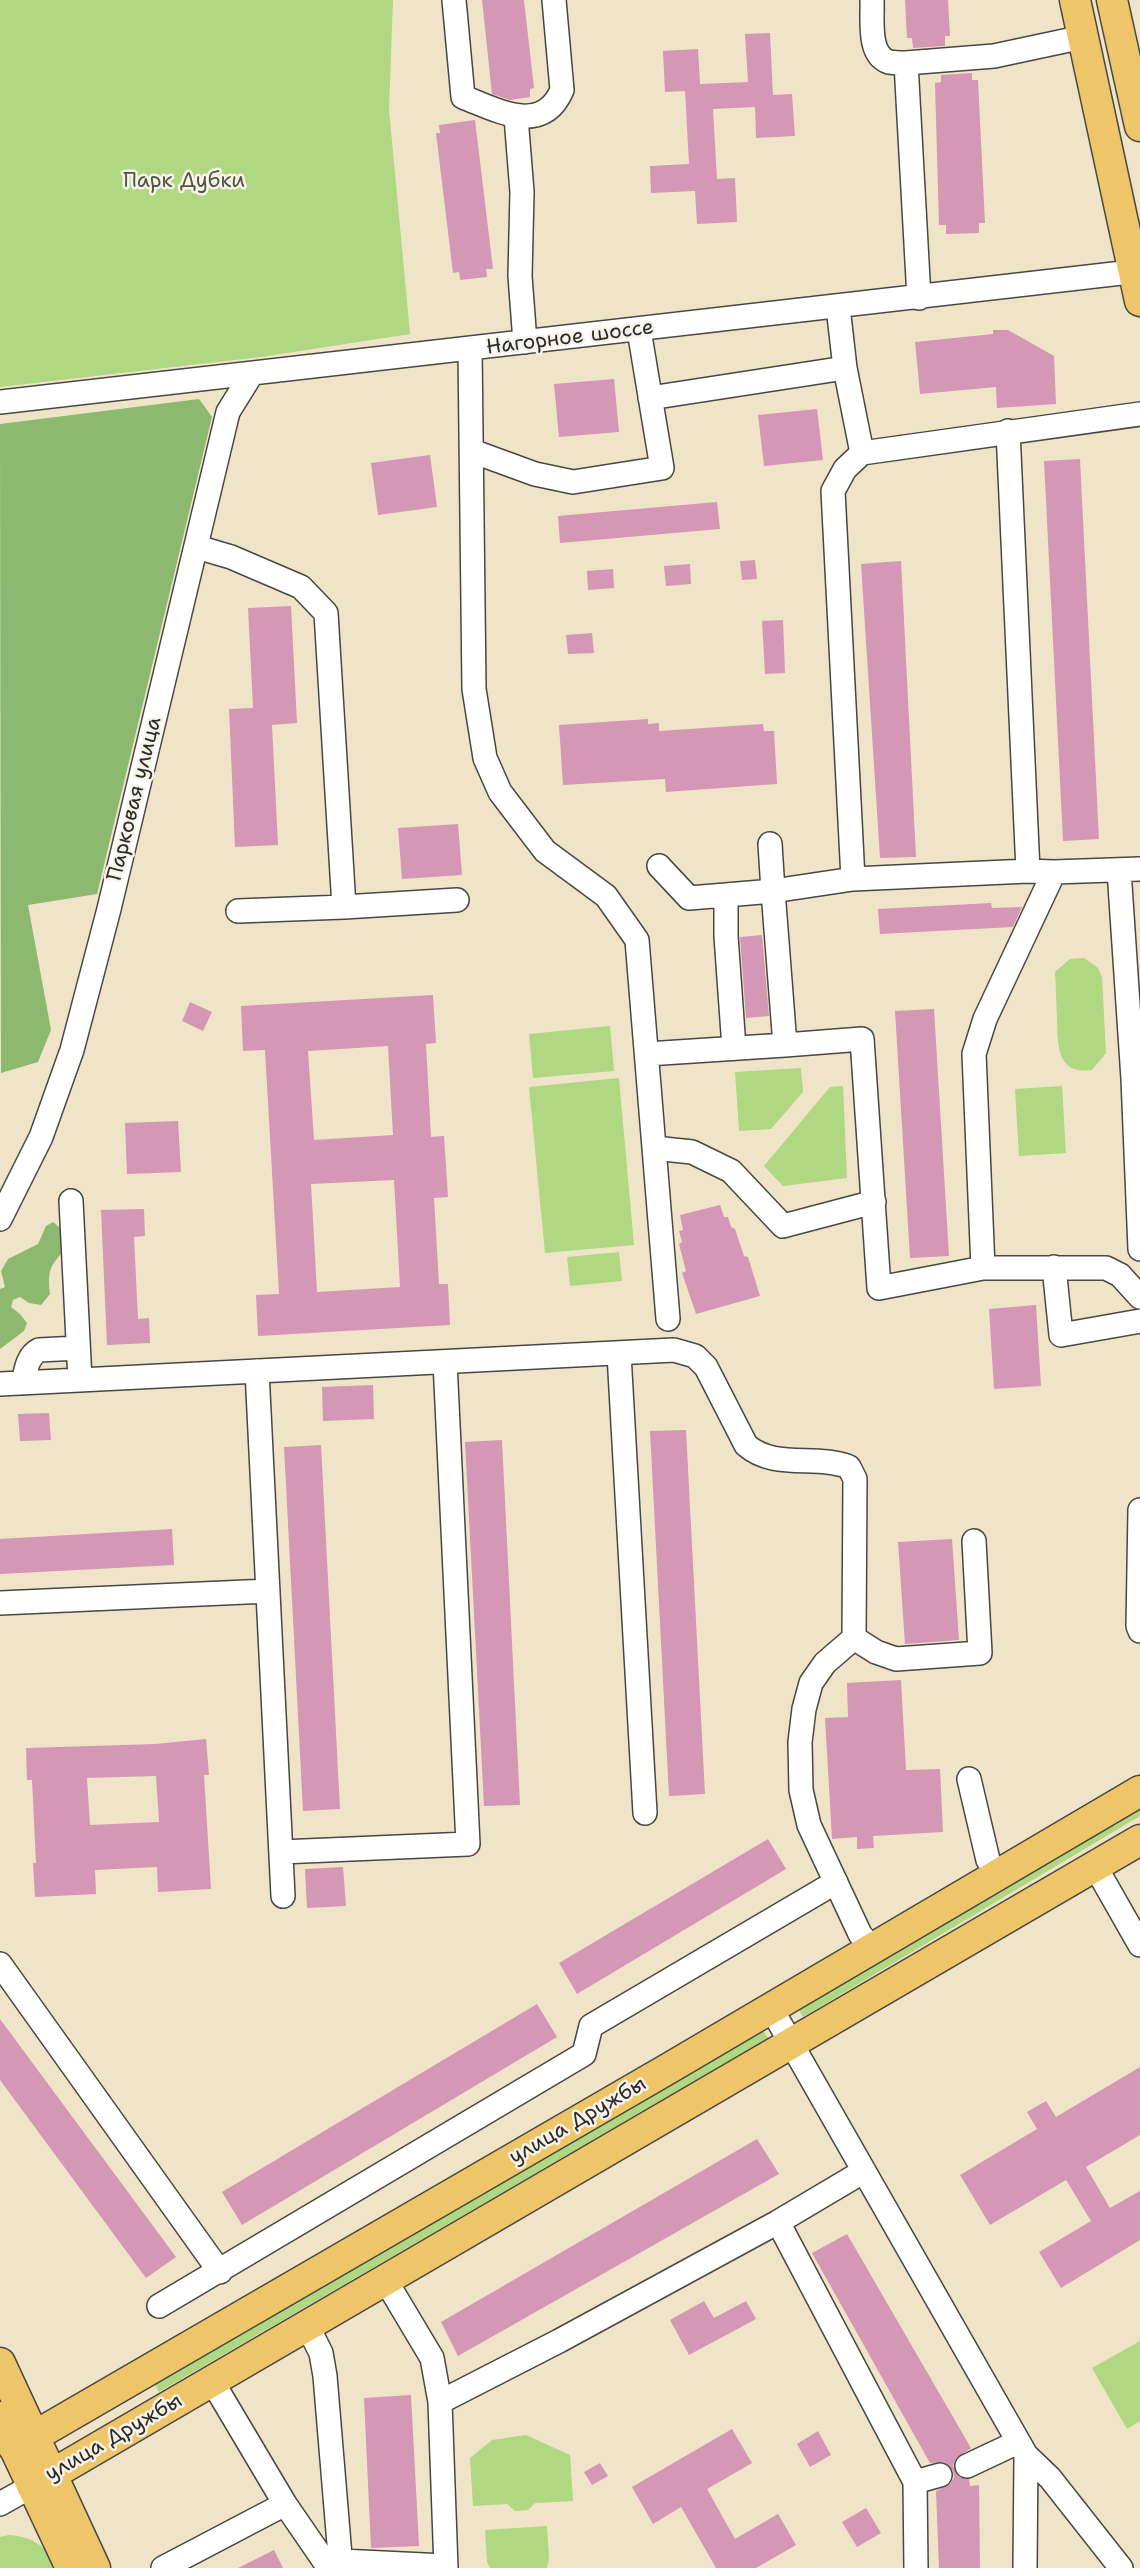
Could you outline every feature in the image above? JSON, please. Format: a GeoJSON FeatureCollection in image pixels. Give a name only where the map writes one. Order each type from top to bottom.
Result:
{"type":"FeatureCollection","features":[{"type":"Feature","properties":{"kind":"main road"},"geometry":{"type":"LineString","coordinates":[[1075,0],[1137,272],[1140,301]]}},
{"type":"Feature","properties":{"kind":"main road"},"geometry":{"type":"LineString","coordinates":[[1112,0],[1133,67],[1140,126]]}},
{"type":"Feature","properties":{"kind":"main road","name":"улица Дружбы"},"geometry":{"type":"LineString","coordinates":[[16,2447],[1140,1791]]}},
{"type":"Feature","properties":{"kind":"main road","name":"улица Дружбы"},"geometry":{"type":"LineString","coordinates":[[42,2480],[1140,1840]]}},
{"type":"Feature","properties":{"kind":"main road"},"geometry":{"type":"LineString","coordinates":[[0,2363],[16,2447]]}},
{"type":"Feature","properties":{"kind":"main road"},"geometry":{"type":"LineString","coordinates":[[0,2417],[16,2447],[42,2480],[94,2568]]}},
{"type":"Feature","properties":{"kind":"main road"},"geometry":{"type":"LineString","coordinates":[[42,2480],[71,2568]]}},
{"type":"Feature","properties":{"kind":"street"},"geometry":{"type":"LineString","coordinates":[[454,0],[463,97],[516,117],[545,114],[557,102],[562,90],[554,0]]}},
{"type":"Feature","properties":{"kind":"street"},"geometry":{"type":"LineString","coordinates":[[872,0],[874,46],[879,56],[888,62],[994,56],[1083,37]]}},
{"type":"Feature","properties":{"kind":"street"},"geometry":{"type":"LineString","coordinates":[[906,63],[919,298]]}},
{"type":"Feature","properties":{"kind":"street"},"geometry":{"type":"LineString","coordinates":[[516,117],[522,192],[520,276],[525,342]]}},
{"type":"Feature","properties":{"kind":"street","name":"Нагорное шоссе"},"geometry":{"type":"LineString","coordinates":[[0,402],[1137,272]]}},
{"type":"Feature","properties":{"kind":"street"},"geometry":{"type":"LineString","coordinates":[[838,307],[845,368],[862,453]]}},
{"type":"Feature","properties":{"kind":"street"},"geometry":{"type":"LineString","coordinates":[[472,451],[535,474],[573,481],[662,468],[639,330]]}},
{"type":"Feature","properties":{"kind":"street"},"geometry":{"type":"LineString","coordinates":[[470,349],[474,689],[485,758],[500,792],[545,851],[606,896],[636,940],[668,1319]]}},
{"type":"Feature","properties":{"kind":"street"},"geometry":{"type":"LineString","coordinates":[[650,398],[845,368]]}},
{"type":"Feature","properties":{"kind":"street","name":"Парковая улица"},"geometry":{"type":"LineString","coordinates":[[0,1219],[41,1137],[72,1050],[109,909],[228,412],[251,374]]}},
{"type":"Feature","properties":{"kind":"street"},"geometry":{"type":"LineString","coordinates":[[853,879],[833,491],[845,469],[862,453],[1140,414]]}},
{"type":"Feature","properties":{"kind":"street"},"geometry":{"type":"LineString","coordinates":[[1008,431],[1028,871]]}},
{"type":"Feature","properties":{"kind":"street"},"geometry":{"type":"LineString","coordinates":[[197,547],[231,557],[301,587],[326,612],[344,907]]}},
{"type":"Feature","properties":{"kind":"street"},"geometry":{"type":"LineString","coordinates":[[770,844],[785,1045]]}},
{"type":"Feature","properties":{"kind":"street"},"geometry":{"type":"LineString","coordinates":[[659,866],[689,898],[773,891],[853,879],[1130,869],[1133,1079],[1140,1249]]}},
{"type":"Feature","properties":{"kind":"street"},"geometry":{"type":"LineString","coordinates":[[984,1268],[974,1054],[985,1018],[1054,873]]}},
{"type":"Feature","properties":{"kind":"street"},"geometry":{"type":"LineString","coordinates":[[726,895],[726,936],[734,1048]]}},
{"type":"Feature","properties":{"kind":"street"},"geometry":{"type":"LineString","coordinates":[[238,911],[457,900]]}},
{"type":"Feature","properties":{"kind":"street"},"geometry":{"type":"LineString","coordinates":[[647,1054],[862,1039],[879,1289],[984,1268],[1106,1268],[1120,1275],[1140,1297]]}},
{"type":"Feature","properties":{"kind":"street"},"geometry":{"type":"LineString","coordinates":[[654,1148],[692,1152],[731,1171],[783,1226],[874,1202]]}},
{"type":"Feature","properties":{"kind":"street"},"geometry":{"type":"LineString","coordinates":[[71,1201],[80,1380]]}},
{"type":"Feature","properties":{"kind":"street"},"geometry":{"type":"LineString","coordinates":[[1054,1267],[1061,1335],[1140,1321]]}},
{"type":"Feature","properties":{"kind":"street"},"geometry":{"type":"LineString","coordinates":[[11,1384],[34,1352],[78,1348]]}},
{"type":"Feature","properties":{"kind":"street"},"geometry":{"type":"LineString","coordinates":[[11,1384],[674,1350],[695,1356],[706,1367],[746,1445],[755,1453],[769,1458],[835,1461],[849,1467],[855,1479],[855,1638]]}},
{"type":"Feature","properties":{"kind":"street"},"geometry":{"type":"LineString","coordinates":[[619,1354],[645,1813]]}},
{"type":"Feature","properties":{"kind":"street"},"geometry":{"type":"LineString","coordinates":[[281,1853],[468,1844],[445,1362]]}},
{"type":"Feature","properties":{"kind":"street"},"geometry":{"type":"LineString","coordinates":[[257,1371],[283,1896]]}},
{"type":"Feature","properties":{"kind":"street"},"geometry":{"type":"LineString","coordinates":[[1140,1510],[1140,1631]]}},
{"type":"Feature","properties":{"kind":"street"},"geometry":{"type":"LineString","coordinates":[[855,1638],[876,1652],[896,1659],[980,1653],[974,1541]]}},
{"type":"Feature","properties":{"kind":"street"},"geometry":{"type":"LineString","coordinates":[[0,1603],[268,1591]]}},
{"type":"Feature","properties":{"kind":"street"},"geometry":{"type":"LineString","coordinates":[[855,1638],[825,1663],[811,1683],[804,1709],[800,1742],[803,1807],[860,1934],[872,1949]]}},
{"type":"Feature","properties":{"kind":"street"},"geometry":{"type":"LineString","coordinates":[[969,1779],[988,1860],[997,1875]]}},
{"type":"Feature","properties":{"kind":"street"},"geometry":{"type":"LineString","coordinates":[[1095,1866],[1140,1945]]}},
{"type":"Feature","properties":{"kind":"street"},"geometry":{"type":"LineString","coordinates":[[159,2306],[584,2054],[592,2026],[836,1882]]}},
{"type":"Feature","properties":{"kind":"street"},"geometry":{"type":"LineString","coordinates":[[0,1964],[220,2272]]}},
{"type":"Feature","properties":{"kind":"street"},"geometry":{"type":"LineString","coordinates":[[771,2008],[1022,2449],[1050,2478],[1121,2568]]}},
{"type":"Feature","properties":{"kind":"street"},"geometry":{"type":"LineString","coordinates":[[440,2402],[778,2222],[864,2171]]}},
{"type":"Feature","properties":{"kind":"street"},"geometry":{"type":"LineString","coordinates":[[778,2222],[915,2482],[916,2568]]}},
{"type":"Feature","properties":{"kind":"street"},"geometry":{"type":"LineString","coordinates":[[212,2381],[285,2504],[337,2566],[446,2567],[440,2402],[432,2358],[386,2281]]}},
{"type":"Feature","properties":{"kind":"street"},"geometry":{"type":"LineString","coordinates":[[307,2327],[321,2353],[325,2376],[337,2566]]}},
{"type":"Feature","properties":{"kind":"street"},"geometry":{"type":"LineString","coordinates":[[967,2466],[1022,2449]]}},
{"type":"Feature","properties":{"kind":"street"},"geometry":{"type":"LineString","coordinates":[[1022,2449],[1025,2568]]}},
{"type":"Feature","properties":{"kind":"street"},"geometry":{"type":"LineString","coordinates":[[915,2482],[940,2475]]}},
{"type":"Feature","properties":{"kind":"street"},"geometry":{"type":"LineString","coordinates":[[0,2504],[42,2480]]}},
{"type":"Feature","properties":{"kind":"street"},"geometry":{"type":"LineString","coordinates":[[163,2568],[285,2504]]}},
{"type":"Feature","properties":{"kind":"green space","name":"Парк Дубки"},"geometry":{"type":"Polygon","coordinates":[[[0,0],[393,0],[389,109],[410,334],[261,357],[0,387],[0,0]]]}},
{"type":"Feature","properties":{"kind":"green space"},"geometry":{"type":"Polygon","coordinates":[[[199,399],[212,417],[97,894],[28,905],[51,1030],[38,1062],[1,1073],[0,424],[199,399]]]}},
{"type":"Feature","properties":{"kind":"green space"},"geometry":{"type":"Polygon","coordinates":[[[1084,958],[1098,968],[1102,977],[1106,1053],[1092,1070],[1080,1070],[1065,1062],[1058,1037],[1055,972],[1070,959],[1084,958]]]}},
{"type":"Feature","properties":{"kind":"green space"},"geometry":{"type":"Polygon","coordinates":[[[610,1026],[614,1071],[533,1078],[529,1034],[610,1026]]]}},
{"type":"Feature","properties":{"kind":"green space"},"geometry":{"type":"Polygon","coordinates":[[[801,1068],[803,1092],[771,1129],[739,1131],[735,1072],[801,1068]]]}},
{"type":"Feature","properties":{"kind":"green space"},"geometry":{"type":"Polygon","coordinates":[[[619,1078],[634,1245],[545,1253],[529,1087],[619,1078]]]}},
{"type":"Feature","properties":{"kind":"green space"},"geometry":{"type":"Polygon","coordinates":[[[843,1086],[847,1178],[783,1186],[764,1166],[830,1087],[843,1086]]]}},
{"type":"Feature","properties":{"kind":"green space"},"geometry":{"type":"Polygon","coordinates":[[[1062,1086],[1066,1153],[1019,1156],[1015,1089],[1062,1086]]]}},
{"type":"Feature","properties":{"kind":"green space"},"geometry":{"type":"Polygon","coordinates":[[[53,1222],[69,1235],[50,1273],[50,1294],[41,1305],[29,1303],[20,1297],[13,1300],[11,1307],[27,1323],[24,1331],[0,1349],[0,1289],[5,1287],[1,1271],[8,1259],[38,1244],[46,1226],[53,1222]]]}},
{"type":"Feature","properties":{"kind":"green space"},"geometry":{"type":"Polygon","coordinates":[[[619,1252],[622,1281],[570,1286],[567,1257],[619,1252]]]}},
{"type":"Feature","properties":{"kind":"green space"},"geometry":{"type":"Polygon","coordinates":[[[1140,1807],[1140,1816],[803,2017],[799,2010],[1140,1807]]]}},
{"type":"Feature","properties":{"kind":"green space"},"geometry":{"type":"Polygon","coordinates":[[[763,2030],[768,2038],[159,2392],[155,2385],[763,2030]]]}},
{"type":"Feature","properties":{"kind":"green space"},"geometry":{"type":"Polygon","coordinates":[[[1140,2341],[1140,2421],[1127,2429],[1092,2368],[1140,2341]]]}},
{"type":"Feature","properties":{"kind":"green space"},"geometry":{"type":"Polygon","coordinates":[[[526,2435],[570,2455],[573,2501],[535,2503],[528,2510],[515,2511],[507,2504],[473,2506],[470,2458],[492,2440],[526,2435]]]}},
{"type":"Feature","properties":{"kind":"green space"},"geometry":{"type":"Polygon","coordinates":[[[547,2526],[547,2568],[490,2568],[487,2562],[485,2530],[547,2526]]]}},
{"type":"Feature","properties":{"kind":"green space"},"geometry":{"type":"Polygon","coordinates":[[[9,2535],[25,2538],[44,2548],[57,2568],[0,2568],[0,2537],[9,2535]]]}},
{"type":"Feature","properties":{"kind":"building"},"geometry":{"type":"Polygon","coordinates":[[[482,0],[524,0],[534,88],[530,89],[530,97],[510,100],[492,94],[482,0]]]}},
{"type":"Feature","properties":{"kind":"building"},"geometry":{"type":"Polygon","coordinates":[[[905,0],[948,0],[950,36],[945,36],[945,46],[913,48],[912,38],[907,38],[905,0]]]}},
{"type":"Feature","properties":{"kind":"building"},"geometry":{"type":"Polygon","coordinates":[[[770,33],[773,95],[792,94],[795,136],[756,138],[755,107],[713,109],[717,179],[735,178],[737,222],[697,224],[695,191],[651,193],[650,166],[689,164],[685,91],[665,92],[663,51],[698,49],[700,84],[748,82],[745,34],[770,33]]]}},
{"type":"Feature","properties":{"kind":"building"},"geometry":{"type":"Polygon","coordinates":[[[972,73],[972,80],[978,80],[985,223],[979,223],[979,233],[946,234],[946,225],[939,225],[935,83],[941,82],[941,75],[972,73]]]}},
{"type":"Feature","properties":{"kind":"building"},"geometry":{"type":"Polygon","coordinates":[[[475,120],[493,269],[486,269],[487,277],[460,280],[459,272],[453,273],[436,133],[440,133],[439,125],[475,120]]]}},
{"type":"Feature","properties":{"kind":"building"},"geometry":{"type":"Polygon","coordinates":[[[993,330],[1008,330],[1054,356],[1056,404],[997,408],[996,387],[920,394],[915,342],[993,334],[993,330]]]}},
{"type":"Feature","properties":{"kind":"building"},"geometry":{"type":"Polygon","coordinates":[[[614,379],[619,432],[559,437],[554,384],[614,379]]]}},
{"type":"Feature","properties":{"kind":"building"},"geometry":{"type":"Polygon","coordinates":[[[817,409],[823,460],[764,466],[758,415],[817,409]]]}},
{"type":"Feature","properties":{"kind":"building"},"geometry":{"type":"Polygon","coordinates":[[[430,455],[437,507],[378,515],[371,463],[430,455]]]}},
{"type":"Feature","properties":{"kind":"building"},"geometry":{"type":"Polygon","coordinates":[[[1080,459],[1099,839],[1063,841],[1044,461],[1080,459]]]}},
{"type":"Feature","properties":{"kind":"building"},"geometry":{"type":"Polygon","coordinates":[[[717,502],[720,529],[560,543],[558,516],[717,502]]]}},
{"type":"Feature","properties":{"kind":"building"},"geometry":{"type":"Polygon","coordinates":[[[755,560],[757,579],[742,580],[740,561],[755,560]]]}},
{"type":"Feature","properties":{"kind":"building"},"geometry":{"type":"Polygon","coordinates":[[[901,561],[916,857],[880,858],[861,564],[901,561]]]}},
{"type":"Feature","properties":{"kind":"building"},"geometry":{"type":"Polygon","coordinates":[[[690,564],[691,584],[666,586],[664,566],[690,564]]]}},
{"type":"Feature","properties":{"kind":"building"},"geometry":{"type":"Polygon","coordinates":[[[613,569],[614,588],[588,590],[587,571],[613,569]]]}},
{"type":"Feature","properties":{"kind":"building"},"geometry":{"type":"Polygon","coordinates":[[[291,606],[297,723],[272,725],[278,845],[235,847],[229,709],[253,708],[248,608],[291,606]]]}},
{"type":"Feature","properties":{"kind":"building"},"geometry":{"type":"Polygon","coordinates":[[[783,620],[785,673],[765,674],[762,621],[783,620]]]}},
{"type":"Feature","properties":{"kind":"building"},"geometry":{"type":"Polygon","coordinates":[[[592,633],[594,653],[568,654],[566,635],[592,633]]]}},
{"type":"Feature","properties":{"kind":"building"},"geometry":{"type":"Polygon","coordinates":[[[648,719],[648,724],[659,723],[659,731],[763,724],[764,731],[774,731],[777,784],[666,792],[665,779],[563,785],[559,725],[648,719]]]}},
{"type":"Feature","properties":{"kind":"building"},"geometry":{"type":"Polygon","coordinates":[[[458,824],[462,875],[402,879],[398,828],[458,824]]]}},
{"type":"Feature","properties":{"kind":"building"},"geometry":{"type":"Polygon","coordinates":[[[991,903],[992,908],[1022,907],[1013,927],[880,934],[878,909],[991,903]]]}},
{"type":"Feature","properties":{"kind":"building"},"geometry":{"type":"Polygon","coordinates":[[[762,935],[769,1016],[746,1018],[740,937],[762,935]]]}},
{"type":"Feature","properties":{"kind":"building"},"geometry":{"type":"Polygon","coordinates":[[[433,995],[436,1043],[426,1044],[431,1137],[444,1136],[448,1197],[434,1198],[439,1284],[448,1284],[450,1325],[258,1336],[256,1295],[279,1294],[265,1050],[243,1051],[241,1006],[433,995]],[[388,1046],[308,1051],[314,1140],[393,1135],[388,1046]],[[394,1180],[311,1184],[317,1292],[400,1287],[394,1180]]]}},
{"type":"Feature","properties":{"kind":"building"},"geometry":{"type":"Polygon","coordinates":[[[190,1002],[212,1012],[203,1031],[182,1021],[190,1002]]]}},
{"type":"Feature","properties":{"kind":"building"},"geometry":{"type":"Polygon","coordinates":[[[934,1009],[949,1256],[910,1258],[895,1011],[934,1009]]]}},
{"type":"Feature","properties":{"kind":"building"},"geometry":{"type":"Polygon","coordinates":[[[178,1121],[181,1172],[127,1174],[125,1123],[178,1121]]]}},
{"type":"Feature","properties":{"kind":"building"},"geometry":{"type":"Polygon","coordinates":[[[720,1205],[724,1217],[728,1217],[731,1227],[735,1229],[744,1256],[748,1257],[760,1296],[696,1314],[682,1273],[686,1271],[679,1244],[682,1242],[679,1231],[683,1230],[680,1215],[720,1205]]]}},
{"type":"Feature","properties":{"kind":"building"},"geometry":{"type":"Polygon","coordinates":[[[144,1209],[145,1236],[134,1237],[138,1319],[149,1318],[150,1343],[107,1345],[101,1210],[144,1209]]]}},
{"type":"Feature","properties":{"kind":"building"},"geometry":{"type":"Polygon","coordinates":[[[1036,1305],[1041,1386],[994,1389],[989,1309],[1036,1305]]]}},
{"type":"Feature","properties":{"kind":"building"},"geometry":{"type":"Polygon","coordinates":[[[373,1385],[374,1419],[323,1421],[322,1387],[373,1385]]]}},
{"type":"Feature","properties":{"kind":"building"},"geometry":{"type":"Polygon","coordinates":[[[49,1413],[51,1440],[20,1441],[18,1414],[49,1413]]]}},
{"type":"Feature","properties":{"kind":"building"},"geometry":{"type":"Polygon","coordinates":[[[686,1430],[705,1794],[669,1796],[650,1431],[686,1430]]]}},
{"type":"Feature","properties":{"kind":"building"},"geometry":{"type":"Polygon","coordinates":[[[502,1440],[520,1805],[484,1806],[465,1442],[502,1440]]]}},
{"type":"Feature","properties":{"kind":"building"},"geometry":{"type":"Polygon","coordinates":[[[321,1445],[340,1809],[303,1811],[284,1447],[321,1445]]]}},
{"type":"Feature","properties":{"kind":"building"},"geometry":{"type":"Polygon","coordinates":[[[172,1529],[174,1565],[0,1574],[0,1539],[172,1529]]]}},
{"type":"Feature","properties":{"kind":"building"},"geometry":{"type":"Polygon","coordinates":[[[952,1539],[959,1640],[905,1644],[898,1542],[952,1539]]]}},
{"type":"Feature","properties":{"kind":"building"},"geometry":{"type":"Polygon","coordinates":[[[901,1680],[906,1770],[940,1769],[943,1832],[873,1836],[874,1848],[857,1849],[857,1837],[832,1839],[825,1718],[848,1717],[847,1683],[901,1680]]]}},
{"type":"Feature","properties":{"kind":"building"},"geometry":{"type":"Polygon","coordinates":[[[206,1739],[209,1775],[204,1775],[211,1889],[158,1892],[157,1867],[95,1870],[96,1894],[35,1897],[32,1780],[27,1780],[26,1748],[155,1744],[206,1739]],[[156,1776],[87,1778],[90,1825],[159,1822],[156,1776]]]}},
{"type":"Feature","properties":{"kind":"building"},"geometry":{"type":"Polygon","coordinates":[[[768,1839],[786,1869],[577,1994],[559,1963],[768,1839]]]}},
{"type":"Feature","properties":{"kind":"building"},"geometry":{"type":"Polygon","coordinates":[[[343,1867],[346,1906],[307,1908],[305,1869],[343,1867]]]}},
{"type":"Feature","properties":{"kind":"building"},"geometry":{"type":"Polygon","coordinates":[[[537,2004],[557,2037],[242,2225],[222,2192],[537,2004]]]}},
{"type":"Feature","properties":{"kind":"building"},"geometry":{"type":"Polygon","coordinates":[[[0,2019],[176,2257],[146,2278],[0,2080],[0,2019]]]}},
{"type":"Feature","properties":{"kind":"building"},"geometry":{"type":"Polygon","coordinates":[[[1140,2067],[1140,2135],[1086,2167],[1110,2208],[1140,2191],[1140,2240],[1061,2288],[1039,2252],[1091,2221],[1066,2180],[990,2225],[960,2175],[1037,2129],[1027,2112],[1046,2101],[1056,2117],[1140,2067]]]}},
{"type":"Feature","properties":{"kind":"building"},"geometry":{"type":"Polygon","coordinates":[[[757,2139],[779,2174],[458,2356],[441,2322],[757,2139]]]}},
{"type":"Feature","properties":{"kind":"building"},"geometry":{"type":"Polygon","coordinates":[[[847,2234],[971,2448],[956,2458],[953,2466],[959,2477],[969,2479],[970,2486],[979,2485],[980,2568],[939,2568],[936,2491],[950,2484],[954,2478],[953,2471],[944,2462],[930,2463],[812,2253],[847,2234]]]}},
{"type":"Feature","properties":{"kind":"building"},"geometry":{"type":"Polygon","coordinates":[[[704,2301],[714,2318],[746,2301],[756,2319],[689,2355],[670,2320],[704,2301]]]}},
{"type":"Feature","properties":{"kind":"building"},"geometry":{"type":"Polygon","coordinates":[[[411,2395],[419,2546],[371,2548],[364,2398],[411,2395]]]}},
{"type":"Feature","properties":{"kind":"building"},"geometry":{"type":"Polygon","coordinates":[[[732,2429],[752,2463],[707,2489],[735,2539],[778,2514],[796,2545],[756,2568],[716,2568],[681,2507],[653,2524],[632,2487],[732,2429]]]}},
{"type":"Feature","properties":{"kind":"building"},"geometry":{"type":"Polygon","coordinates":[[[818,2431],[831,2455],[810,2467],[797,2444],[818,2431]]]}},
{"type":"Feature","properties":{"kind":"building"},"geometry":{"type":"Polygon","coordinates":[[[600,2463],[608,2476],[592,2485],[584,2472],[600,2463]]]}},
{"type":"Feature","properties":{"kind":"building"},"geometry":{"type":"Polygon","coordinates":[[[866,2508],[881,2533],[857,2547],[842,2522],[866,2508]]]}},
{"type":"Feature","properties":{"kind":"building"},"geometry":{"type":"Polygon","coordinates":[[[274,2550],[283,2568],[238,2568],[274,2550]]]}}]}
